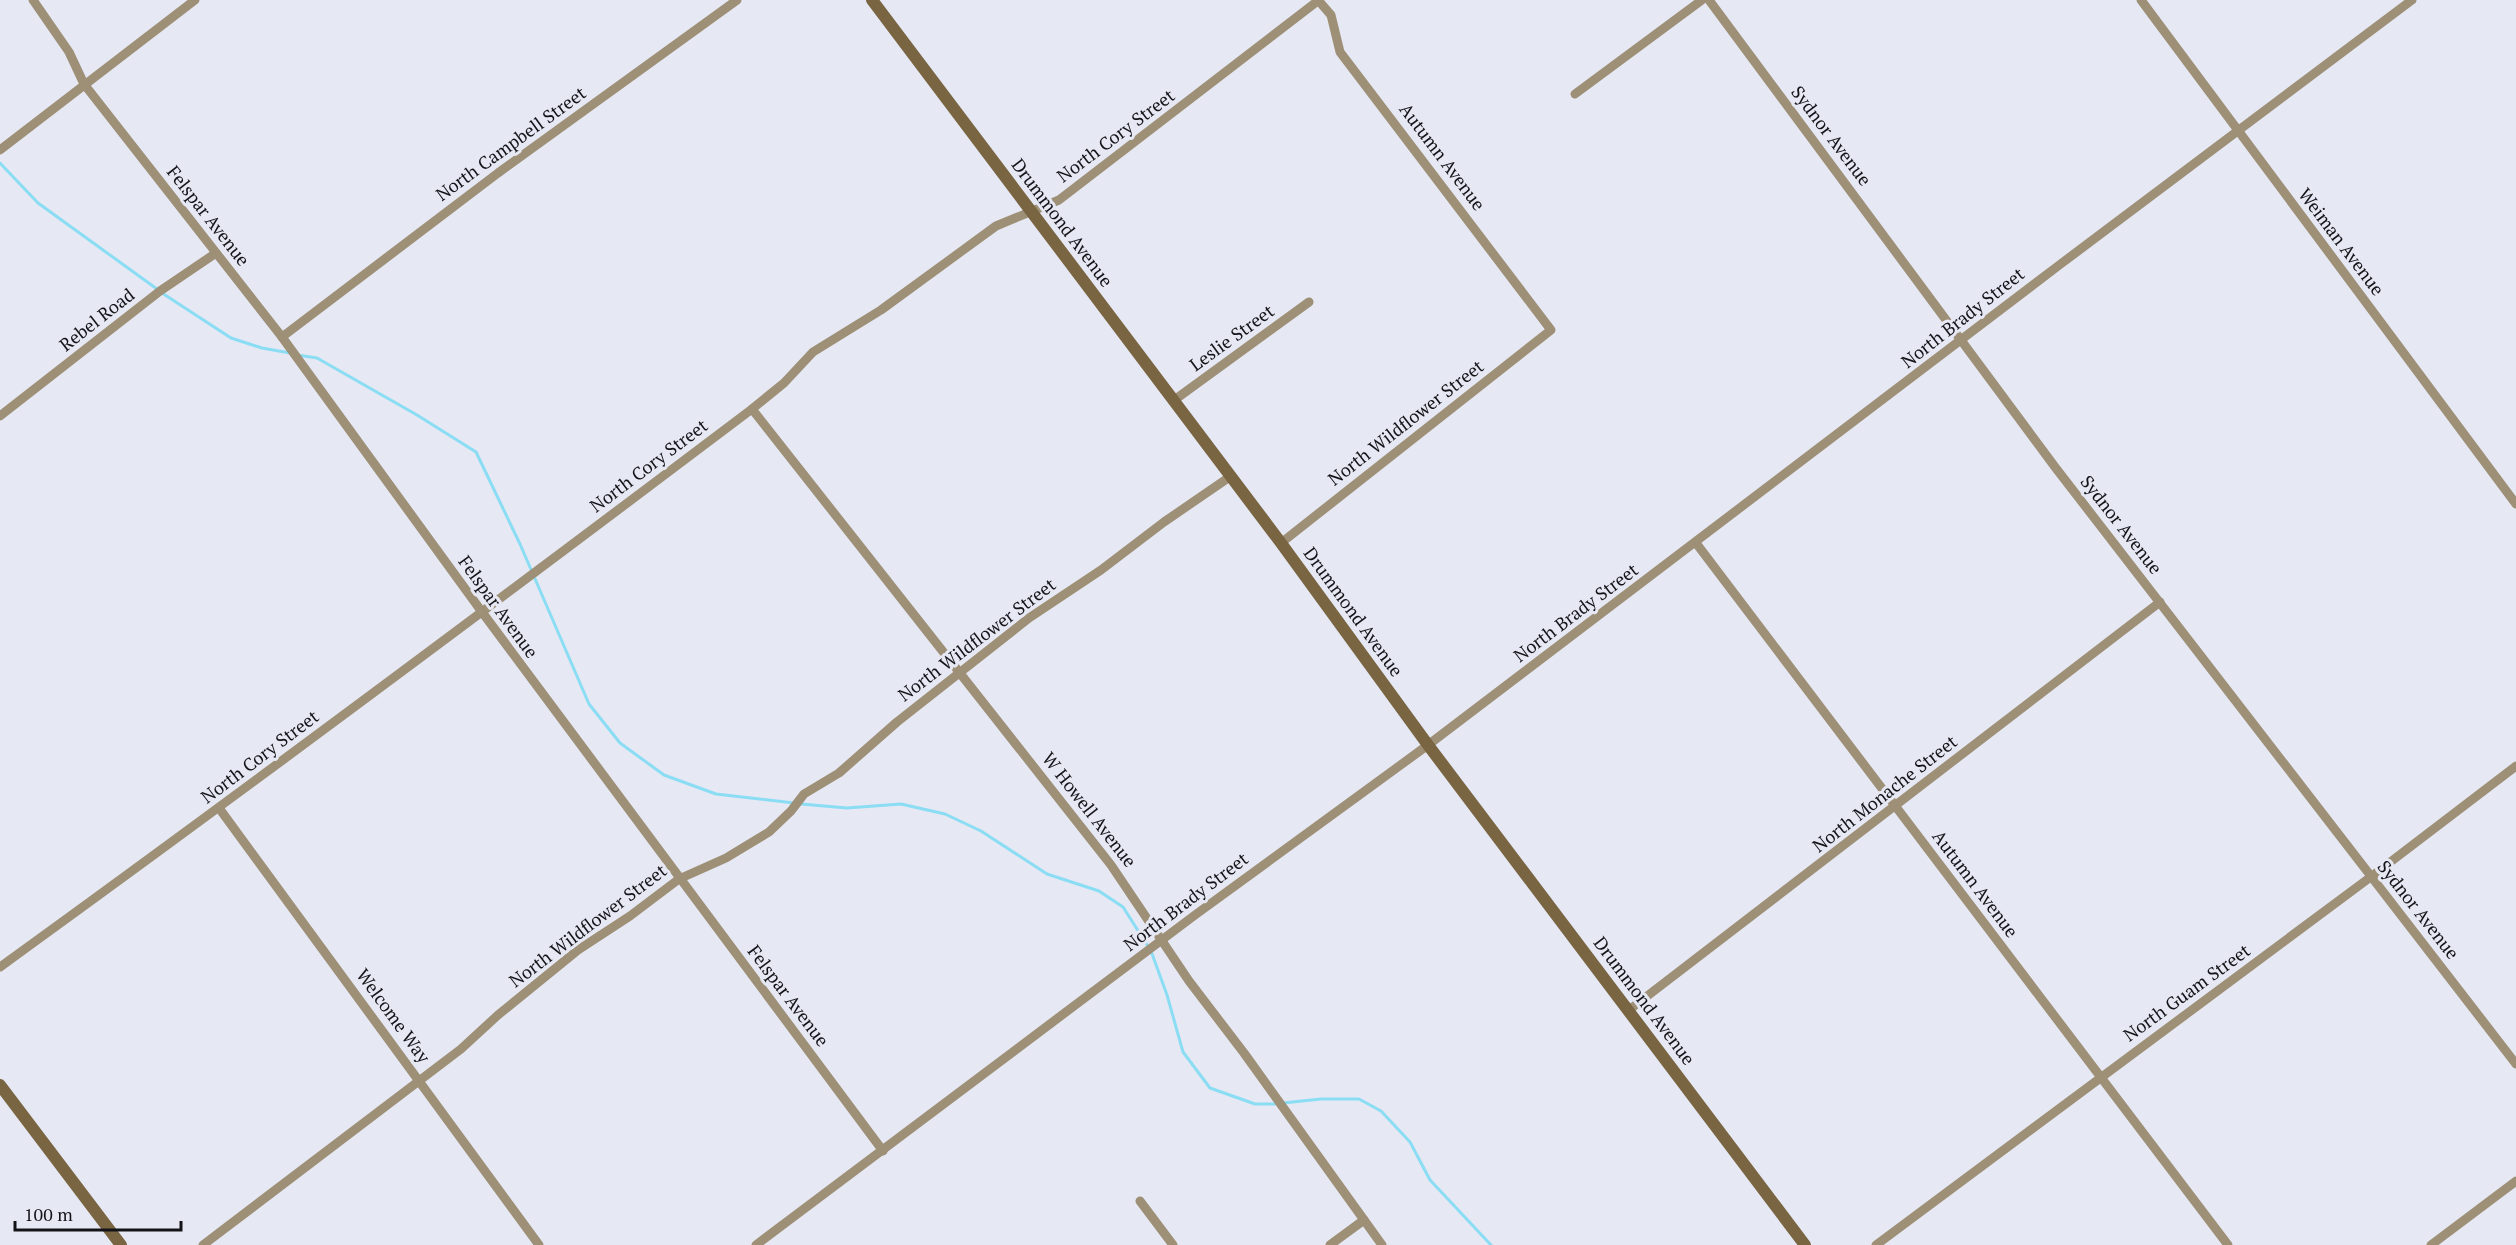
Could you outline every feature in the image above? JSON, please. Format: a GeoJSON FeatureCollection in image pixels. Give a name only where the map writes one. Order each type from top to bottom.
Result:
{"type":"FeatureCollection","features":[{"type":"Feature","properties":{"kind":"street","name":"Felspar Avenue"},"geometry":{"type":"LineString","coordinates":[[33,0],[69,52],[84,84],[282,337],[679,879],[883,1151]]}},
{"type":"Feature","properties":{"kind":"street"},"geometry":{"type":"LineString","coordinates":[[0,150],[195,0]]}},
{"type":"Feature","properties":{"kind":"street","name":"North Campbell Street"},"geometry":{"type":"LineString","coordinates":[[282,337],[498,173],[736,0]]}},
{"type":"Feature","properties":{"kind":"street","name":"Drummond Avenue"},"geometry":{"type":"LineString","coordinates":[[872,0],[1231,476],[1428,745],[1805,1245]]}},
{"type":"Feature","properties":{"kind":"street","name":"North Cory Street"},"geometry":{"type":"LineString","coordinates":[[0,967],[219,808],[752,409],[784,382],[813,352],[881,310],[996,226],[1030,210],[1059,200],[1318,0]]}},
{"type":"Feature","properties":{"kind":"street","name":"Autumn Avenue"},"geometry":{"type":"LineString","coordinates":[[1318,0],[1331,15],[1340,52],[1551,330]]}},
{"type":"Feature","properties":{"kind":"street"},"geometry":{"type":"LineString","coordinates":[[1575,94],[1702,0]]}},
{"type":"Feature","properties":{"kind":"street","name":"Sydnor Avenue"},"geometry":{"type":"LineString","coordinates":[[1709,0],[1963,339],[2055,467],[2516,1064]]}},
{"type":"Feature","properties":{"kind":"street","name":"Weiman Avenue"},"geometry":{"type":"LineString","coordinates":[[2140,0],[2516,504]]}},
{"type":"Feature","properties":{"kind":"street","name":"North Brady Street"},"geometry":{"type":"LineString","coordinates":[[756,1245],[1428,745],[2412,0]]}},
{"type":"Feature","properties":{"kind":"street","name":"Rebel Road"},"geometry":{"type":"LineString","coordinates":[[0,416],[160,291],[216,253]]}},
{"type":"Feature","properties":{"kind":"street","name":"Leslie Street"},"geometry":{"type":"LineString","coordinates":[[1173,400],[1309,302]]}},
{"type":"Feature","properties":{"kind":"street","name":"North Wildflower Street"},"geometry":{"type":"LineString","coordinates":[[1281,543],[1551,330]]}},
{"type":"Feature","properties":{"kind":"street","name":"W Howell Avenue"},"geometry":{"type":"LineString","coordinates":[[752,409],[1111,865],[1189,981],[1244,1053],[1382,1245]]}},
{"type":"Feature","properties":{"kind":"street","name":"North Wildflower Street"},"geometry":{"type":"LineString","coordinates":[[203,1245],[420,1080],[578,950],[630,916],[679,879],[726,858],[768,832],[791,811],[804,794],[839,773],[1029,618],[1101,570],[1164,522],[1231,476]]}},
{"type":"Feature","properties":{"kind":"street","name":"Autumn Avenue"},"geometry":{"type":"LineString","coordinates":[[1696,543],[2228,1245]]}},
{"type":"Feature","properties":{"kind":"street","name":"North Monache Street"},"geometry":{"type":"LineString","coordinates":[[1629,1010],[2160,602]]}},
{"type":"Feature","properties":{"kind":"street","name":"North Guam Street"},"geometry":{"type":"LineString","coordinates":[[1876,1245],[2516,766]]}},
{"type":"Feature","properties":{"kind":"street","name":"Welcome Way"},"geometry":{"type":"LineString","coordinates":[[219,808],[539,1245]]}},
{"type":"Feature","properties":{"kind":"street"},"geometry":{"type":"LineString","coordinates":[[0,1084],[121,1245]]}},
{"type":"Feature","properties":{"kind":"street"},"geometry":{"type":"LineString","coordinates":[[2431,1245],[2516,1181]]}},
{"type":"Feature","properties":{"kind":"street"},"geometry":{"type":"LineString","coordinates":[[1140,1201],[1173,1245]]}},
{"type":"Feature","properties":{"kind":"street"},"geometry":{"type":"LineString","coordinates":[[1330,1245],[1364,1220]]}},
{"type":"Feature","properties":{"kind":"waterway"},"geometry":{"type":"LineString","coordinates":[[0,163],[38,203],[157,289]]}},
{"type":"Feature","properties":{"kind":"waterway"},"geometry":{"type":"LineString","coordinates":[[162,293],[231,338],[262,348],[290,353]]}},
{"type":"Feature","properties":{"kind":"waterway"},"geometry":{"type":"LineString","coordinates":[[297,355],[317,358],[417,415],[476,452],[520,544],[589,704],[620,743],[664,775],[716,794],[794,803]]}},
{"type":"Feature","properties":{"kind":"waterway"},"geometry":{"type":"LineString","coordinates":[[801,804],[847,808],[901,804],[945,814],[981,831],[1047,874],[1099,891],[1123,907],[1151,951],[1167,995],[1183,1052],[1210,1088],[1255,1104],[1276,1104]]}},
{"type":"Feature","properties":{"kind":"waterway"},"geometry":{"type":"LineString","coordinates":[[1283,1103],[1321,1099],[1359,1099],[1381,1111],[1410,1142],[1430,1180],[1491,1245]]}}]}
